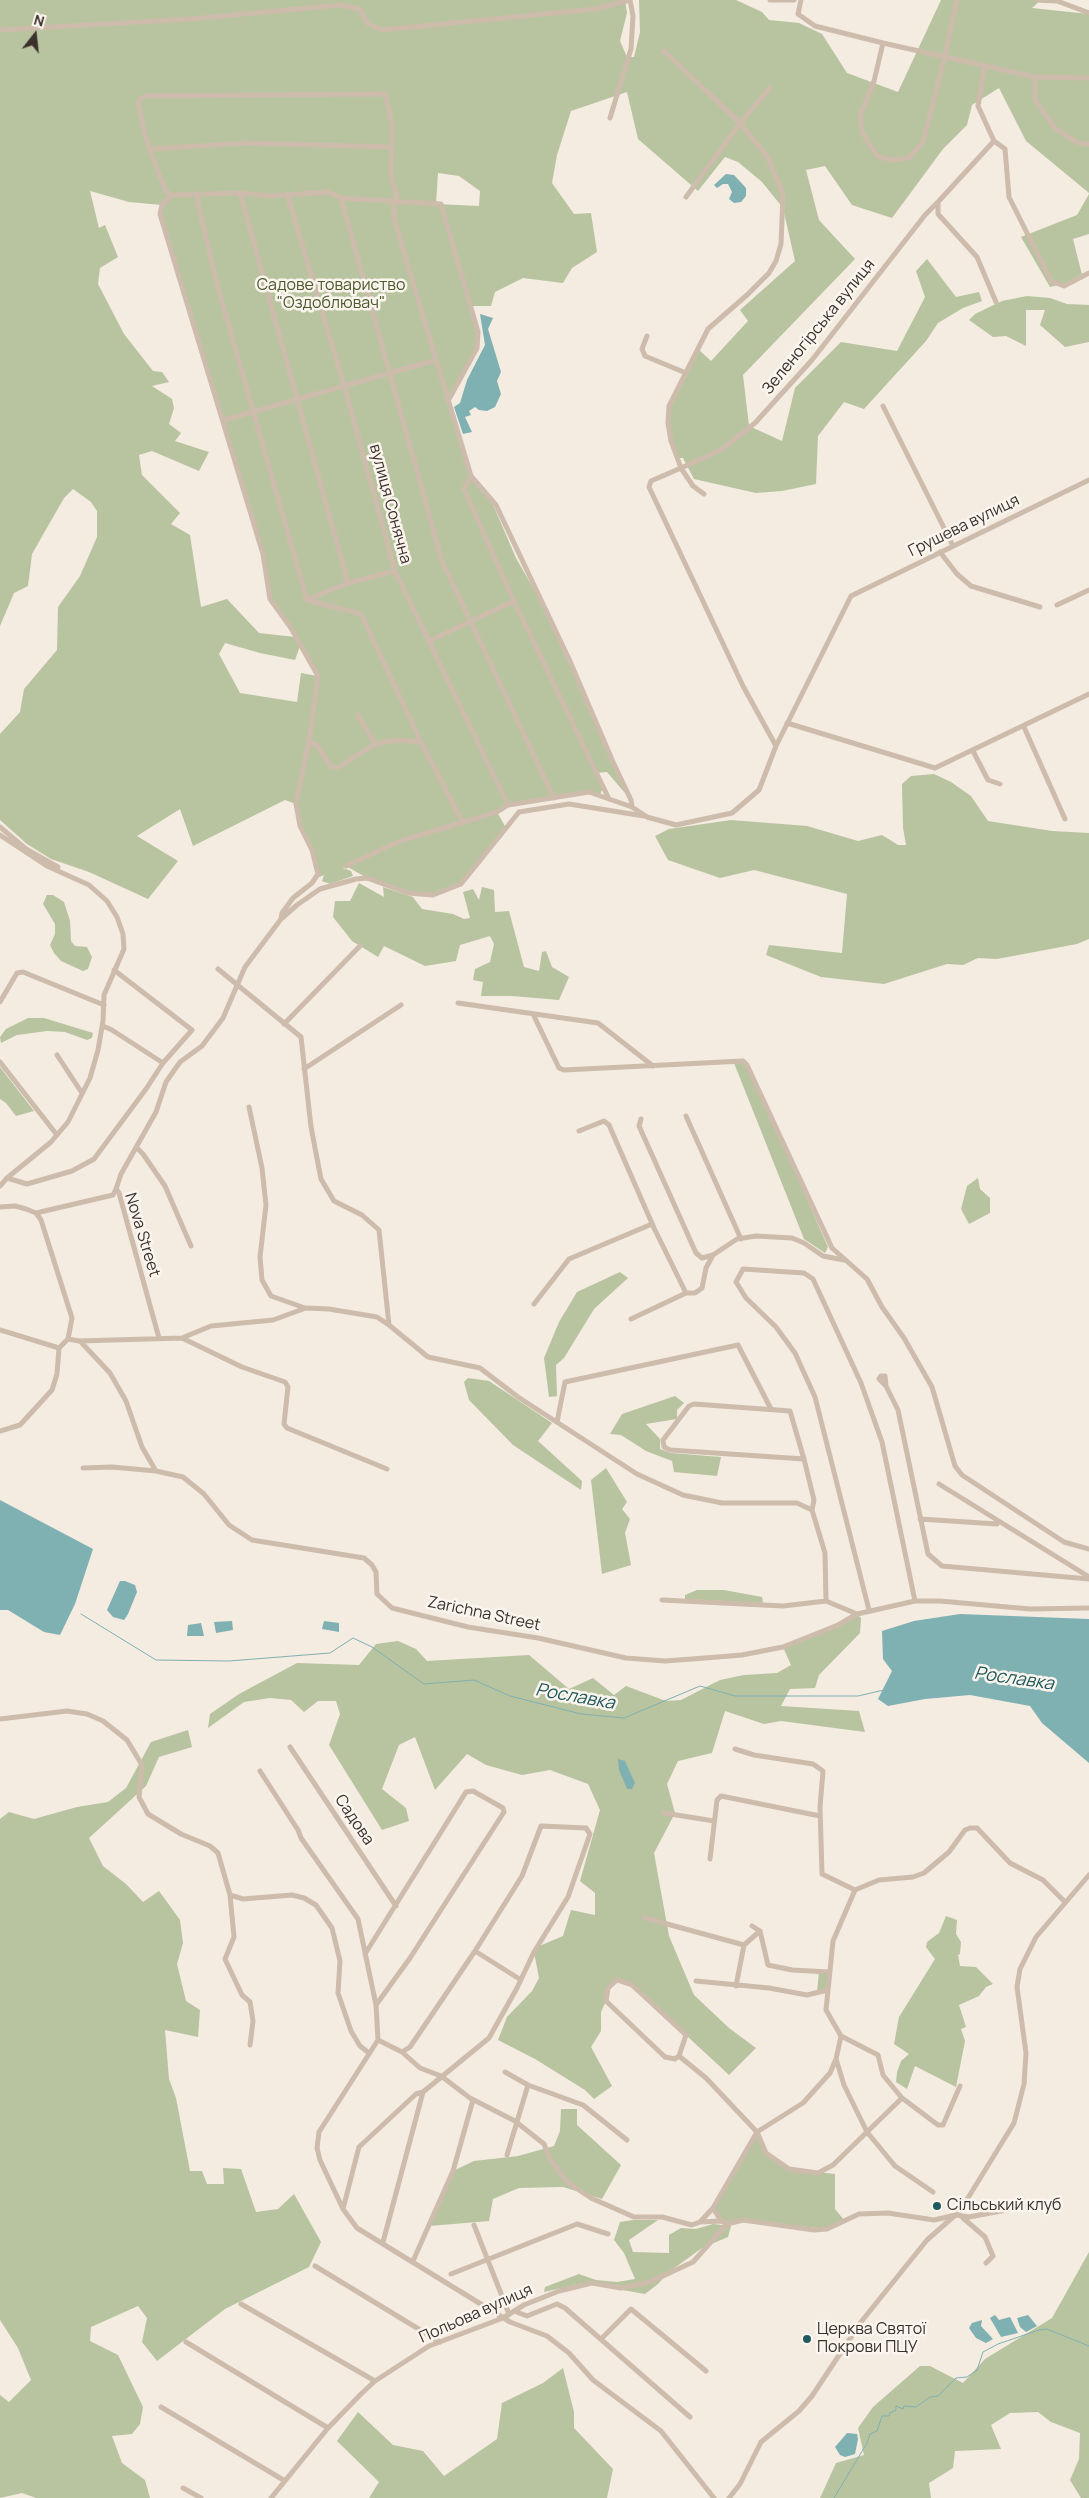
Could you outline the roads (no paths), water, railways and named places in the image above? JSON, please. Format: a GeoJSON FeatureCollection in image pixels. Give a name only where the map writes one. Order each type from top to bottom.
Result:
{"type":"FeatureCollection","features":[{"type":"Feature","properties":{"kind":"street"},"geometry":{"type":"LineString","coordinates":[[0,30],[190,19],[341,5],[360,9],[368,24],[383,30],[595,8],[630,0],[633,16],[631,49],[626,74],[610,118]]}},
{"type":"Feature","properties":{"kind":"street"},"geometry":{"type":"LineString","coordinates":[[770,0],[794,0]]}},
{"type":"Feature","properties":{"kind":"street"},"geometry":{"type":"LineString","coordinates":[[801,0],[798,14],[815,26],[1035,77],[1089,78]]}},
{"type":"Feature","properties":{"kind":"street"},"geometry":{"type":"LineString","coordinates":[[883,43],[874,81],[860,116],[862,132],[877,156],[891,160],[909,158],[923,142],[957,0]]}},
{"type":"Feature","properties":{"kind":"street"},"geometry":{"type":"LineString","coordinates":[[1036,0],[1057,1],[1089,13]]}},
{"type":"Feature","properties":{"kind":"street"},"geometry":{"type":"LineString","coordinates":[[664,51],[740,123],[767,156],[783,194],[781,244],[776,261],[769,273],[708,329],[671,400],[668,414],[671,441],[681,468],[693,486],[704,494]]}},
{"type":"Feature","properties":{"kind":"street"},"geometry":{"type":"LineString","coordinates":[[985,65],[978,106],[994,141],[1005,149],[1010,197],[1051,281],[1064,286],[1089,273]]}},
{"type":"Feature","properties":{"kind":"street"},"geometry":{"type":"LineString","coordinates":[[1035,77],[1035,100],[1055,128],[1078,143],[1089,144]]}},
{"type":"Feature","properties":{"kind":"street"},"geometry":{"type":"LineString","coordinates":[[686,197],[740,123],[770,88]]}},
{"type":"Feature","properties":{"kind":"street"},"geometry":{"type":"LineString","coordinates":[[448,402],[477,348],[478,332],[441,204],[396,202],[341,198],[328,192],[271,196],[240,193],[171,195],[165,190],[145,136],[138,101],[145,96],[385,94],[392,123],[391,174],[396,202],[394,219],[448,402],[471,476],[496,505],[569,659],[631,800],[632,807]]}},
{"type":"Feature","properties":{"kind":"street","name":"Зеленогірська вулиця"},"geometry":{"type":"LineString","coordinates":[[776,746],[743,686],[652,494],[651,481],[721,450],[755,423],[812,360],[924,215],[994,141]]}},
{"type":"Feature","properties":{"kind":"street"},"geometry":{"type":"LineString","coordinates":[[151,149],[245,143],[392,147]]}},
{"type":"Feature","properties":{"kind":"street"},"geometry":{"type":"LineString","coordinates":[[240,193],[348,583]]}},
{"type":"Feature","properties":{"kind":"street"},"geometry":{"type":"LineString","coordinates":[[196,194],[217,284],[306,600]]}},
{"type":"Feature","properties":{"kind":"street","name":"вулиця Сонячна"},"geometry":{"type":"LineString","coordinates":[[287,194],[344,384],[395,571],[508,804]]}},
{"type":"Feature","properties":{"kind":"street"},"geometry":{"type":"LineString","coordinates":[[171,195],[162,205],[160,214],[224,420],[263,554],[270,599],[291,628],[318,676],[296,804],[300,826],[312,850],[318,874],[312,884],[293,898],[282,913],[281,919]]}},
{"type":"Feature","properties":{"kind":"street"},"geometry":{"type":"LineString","coordinates":[[341,198],[442,560],[554,798]]}},
{"type":"Feature","properties":{"kind":"street"},"geometry":{"type":"LineString","coordinates":[[938,202],[938,214],[977,257],[996,302]]}},
{"type":"Feature","properties":{"kind":"street"},"geometry":{"type":"LineString","coordinates":[[647,336],[642,349],[645,356],[686,373]]}},
{"type":"Feature","properties":{"kind":"street"},"geometry":{"type":"LineString","coordinates":[[224,420],[252,410],[436,360]]}},
{"type":"Feature","properties":{"kind":"street"},"geometry":{"type":"LineString","coordinates":[[884,406],[953,546]]}},
{"type":"Feature","properties":{"kind":"street"},"geometry":{"type":"LineString","coordinates":[[471,476],[464,489],[514,601],[610,800]]}},
{"type":"Feature","properties":{"kind":"street","name":"Грушева вулиця"},"geometry":{"type":"LineString","coordinates":[[787,724],[851,596],[1089,480]]}},
{"type":"Feature","properties":{"kind":"street"},"geometry":{"type":"LineString","coordinates":[[940,552],[957,574],[971,586],[1040,607]]}},
{"type":"Feature","properties":{"kind":"street"},"geometry":{"type":"LineString","coordinates":[[306,600],[348,583],[395,571]]}},
{"type":"Feature","properties":{"kind":"street"},"geometry":{"type":"LineString","coordinates":[[1057,605],[1089,590]]}},
{"type":"Feature","properties":{"kind":"street"},"geometry":{"type":"LineString","coordinates":[[306,600],[361,614],[421,742],[464,823]]}},
{"type":"Feature","properties":{"kind":"street"},"geometry":{"type":"LineString","coordinates":[[429,641],[514,601]]}},
{"type":"Feature","properties":{"kind":"street"},"geometry":{"type":"LineString","coordinates":[[116,1190],[121,1174],[156,1112],[166,1082],[180,1062],[202,1046],[221,1020],[245,967],[281,919],[301,902],[320,890],[356,878],[367,878],[408,893],[433,895],[461,884],[519,812],[569,804],[646,817],[676,825],[732,813],[759,790],[776,746],[787,724],[935,768],[1024,727],[1089,694]]}},
{"type":"Feature","properties":{"kind":"street"},"geometry":{"type":"LineString","coordinates":[[358,715],[375,744]]}},
{"type":"Feature","properties":{"kind":"street"},"geometry":{"type":"LineString","coordinates":[[1024,727],[1065,819]]}},
{"type":"Feature","properties":{"kind":"street"},"geometry":{"type":"LineString","coordinates":[[308,742],[317,745],[332,767],[339,767],[375,744],[397,740],[421,742]]}},
{"type":"Feature","properties":{"kind":"street"},"geometry":{"type":"LineString","coordinates":[[973,751],[988,780],[1000,784]]}},
{"type":"Feature","properties":{"kind":"street"},"geometry":{"type":"LineString","coordinates":[[346,866],[400,841],[497,812],[508,804],[589,792],[632,807],[646,817]]}},
{"type":"Feature","properties":{"kind":"street"},"geometry":{"type":"LineString","coordinates":[[0,827],[26,848],[58,867]]}},
{"type":"Feature","properties":{"kind":"street"},"geometry":{"type":"LineString","coordinates":[[0,835],[47,866],[89,885],[107,901],[117,917],[123,934],[124,949],[104,995],[102,1026],[93,1069],[68,1122],[57,1135],[0,1186]]}},
{"type":"Feature","properties":{"kind":"street"},"geometry":{"type":"LineString","coordinates":[[284,1024],[360,946]]}},
{"type":"Feature","properties":{"kind":"street"},"geometry":{"type":"LineString","coordinates":[[218,969],[301,1037],[311,1127],[321,1179],[334,1201],[362,1216],[378,1230],[389,1325]]}},
{"type":"Feature","properties":{"kind":"street"},"geometry":{"type":"LineString","coordinates":[[7,1178],[26,1184],[72,1171],[94,1159],[163,1063],[192,1030],[114,970]]}},
{"type":"Feature","properties":{"kind":"street"},"geometry":{"type":"LineString","coordinates":[[0,1002],[18,973],[23,972],[104,1005]]}},
{"type":"Feature","properties":{"kind":"street"},"geometry":{"type":"LineString","coordinates":[[458,1003],[598,1023],[653,1066]]}},
{"type":"Feature","properties":{"kind":"street"},"geometry":{"type":"LineString","coordinates":[[304,1069],[401,1005]]}},
{"type":"Feature","properties":{"kind":"street"},"geometry":{"type":"LineString","coordinates":[[533,1014],[558,1068],[564,1070],[742,1061],[747,1066],[832,1248],[866,1279],[882,1307],[904,1338],[932,1387],[954,1466],[962,1475],[1064,1542],[1089,1549]]}},
{"type":"Feature","properties":{"kind":"street"},"geometry":{"type":"LineString","coordinates":[[102,1026],[112,1030],[163,1063]]}},
{"type":"Feature","properties":{"kind":"street"},"geometry":{"type":"LineString","coordinates":[[57,1055],[82,1093]]}},
{"type":"Feature","properties":{"kind":"street"},"geometry":{"type":"LineString","coordinates":[[0,1062],[57,1135]]}},
{"type":"Feature","properties":{"kind":"street"},"geometry":{"type":"LineString","coordinates":[[249,1107],[262,1168],[266,1205],[260,1257],[262,1280],[271,1296],[306,1308],[329,1309],[374,1317],[389,1325],[428,1357],[480,1368],[557,1422],[638,1474],[683,1495],[722,1503],[797,1504],[812,1510]]}},
{"type":"Feature","properties":{"kind":"street"},"geometry":{"type":"LineString","coordinates":[[686,1116],[741,1239]]}},
{"type":"Feature","properties":{"kind":"street"},"geometry":{"type":"LineString","coordinates":[[641,1120],[639,1126],[696,1253],[702,1258],[713,1255],[741,1239],[756,1236],[792,1238],[804,1243],[823,1256],[845,1260]]}},
{"type":"Feature","properties":{"kind":"street"},"geometry":{"type":"LineString","coordinates":[[579,1131],[604,1121],[609,1125],[652,1224],[686,1293]]}},
{"type":"Feature","properties":{"kind":"street"},"geometry":{"type":"LineString","coordinates":[[137,1148],[165,1186],[191,1246]]}},
{"type":"Feature","properties":{"kind":"street","name":"Nova Street"},"geometry":{"type":"LineString","coordinates":[[36,1214],[113,1196],[116,1190],[119,1193],[159,1338]]}},
{"type":"Feature","properties":{"kind":"street"},"geometry":{"type":"LineString","coordinates":[[0,1206],[15,1206],[36,1214],[44,1228],[72,1318],[68,1339],[59,1348],[57,1374],[52,1390],[20,1425],[0,1431]]}},
{"type":"Feature","properties":{"kind":"street"},"geometry":{"type":"LineString","coordinates":[[534,1304],[569,1259],[652,1224]]}},
{"type":"Feature","properties":{"kind":"street"},"geometry":{"type":"LineString","coordinates":[[632,1318],[686,1293],[695,1293],[702,1288],[706,1268],[713,1255]]}},
{"type":"Feature","properties":{"kind":"street"},"geometry":{"type":"LineString","coordinates":[[870,1610],[815,1398],[795,1353],[776,1327],[746,1298],[736,1282],[743,1269],[804,1273],[813,1279],[857,1374],[882,1442],[915,1602]]}},
{"type":"Feature","properties":{"kind":"street"},"geometry":{"type":"LineString","coordinates":[[68,1339],[79,1341],[182,1338],[211,1326],[273,1320],[306,1308]]}},
{"type":"Feature","properties":{"kind":"street"},"geometry":{"type":"LineString","coordinates":[[0,1330],[59,1348]]}},
{"type":"Feature","properties":{"kind":"street"},"geometry":{"type":"LineString","coordinates":[[182,1338],[242,1367],[285,1382],[288,1387],[284,1424],[287,1428],[387,1470]]}},
{"type":"Feature","properties":{"kind":"street"},"geometry":{"type":"LineString","coordinates":[[79,1341],[110,1373],[126,1401],[142,1447],[156,1471]]}},
{"type":"Feature","properties":{"kind":"street"},"geometry":{"type":"LineString","coordinates":[[557,1422],[564,1382],[738,1345],[771,1409]]}},
{"type":"Feature","properties":{"kind":"street"},"geometry":{"type":"LineString","coordinates":[[886,1386],[898,1410],[928,1554],[942,1566],[1089,1578]]}},
{"type":"Feature","properties":{"kind":"street"},"geometry":{"type":"LineString","coordinates":[[804,1459],[670,1450],[664,1447],[663,1440],[689,1406],[694,1404],[790,1411],[804,1459],[814,1500],[812,1510],[825,1552],[826,1601]]}},
{"type":"Feature","properties":{"kind":"street","name":"Zarichna Street"},"geometry":{"type":"LineString","coordinates":[[83,1468],[112,1467],[156,1471],[183,1477],[204,1494],[229,1525],[252,1540],[364,1558],[376,1572],[377,1594],[385,1604],[392,1608],[468,1626],[538,1638],[626,1658],[666,1661],[742,1655],[783,1648],[838,1625],[858,1614],[915,1602],[940,1600],[1051,1610],[1089,1608]]}},
{"type":"Feature","properties":{"kind":"street"},"geometry":{"type":"LineString","coordinates":[[939,1484],[1000,1524],[1089,1578]]}},
{"type":"Feature","properties":{"kind":"street"},"geometry":{"type":"LineString","coordinates":[[920,1519],[1000,1524]]}},
{"type":"Feature","properties":{"kind":"street"},"geometry":{"type":"LineString","coordinates":[[662,1600],[783,1606],[826,1601],[858,1614]]}},
{"type":"Feature","properties":{"kind":"street"},"geometry":{"type":"LineString","coordinates":[[0,1719],[67,1711],[95,1717],[119,1732],[127,1740],[142,1765],[139,1797],[141,1805],[154,1819],[215,1850],[218,1854],[230,1894],[234,1937],[225,1959],[242,1995],[250,2002],[252,2008],[250,2046]]}},
{"type":"Feature","properties":{"kind":"street","name":"Садова"},"geometry":{"type":"LineString","coordinates":[[290,1747],[396,1906]]}},
{"type":"Feature","properties":{"kind":"street"},"geometry":{"type":"LineString","coordinates":[[736,1749],[754,1755],[813,1764],[823,1771],[820,1816],[822,1874],[855,1890]]}},
{"type":"Feature","properties":{"kind":"street"},"geometry":{"type":"LineString","coordinates":[[260,1771],[298,1830],[301,1838],[358,1919],[376,2005],[378,2040],[319,2132],[317,2148],[320,2160],[343,2209],[357,2228],[506,2316],[547,2336],[569,2353],[593,2380],[661,2431],[714,2498]]}},
{"type":"Feature","properties":{"kind":"street"},"geometry":{"type":"LineString","coordinates":[[365,1954],[466,1792],[473,1791],[503,1808],[504,1812],[410,1958],[376,2005]]}},
{"type":"Feature","properties":{"kind":"street"},"geometry":{"type":"LineString","coordinates":[[710,1859],[717,1800],[721,1796],[820,1816]]}},
{"type":"Feature","properties":{"kind":"street"},"geometry":{"type":"LineString","coordinates":[[664,1813],[714,1821]]}},
{"type":"Feature","properties":{"kind":"street"},"geometry":{"type":"LineString","coordinates":[[343,2209],[359,2147],[416,2094],[423,2092],[440,2076],[489,2038],[534,1952],[568,1896],[590,1834],[586,1828],[541,1826],[522,1876],[475,1951],[410,2047],[402,2052]]}},
{"type":"Feature","properties":{"kind":"street"},"geometry":{"type":"LineString","coordinates":[[960,2086],[943,2125],[938,2126],[902,2098],[883,2075],[878,2055],[841,2036],[826,2010],[833,1941],[855,1890],[879,1880],[913,1877],[924,1873],[949,1852],[965,1830],[977,1828],[1010,1863],[1043,1880],[1064,1902]]}},
{"type":"Feature","properties":{"kind":"street"},"geometry":{"type":"LineString","coordinates":[[729,2498],[740,2484],[761,2442],[799,2411],[812,2396],[861,2322],[927,2240],[956,2215],[1014,2123],[1024,2084],[1026,2053],[1017,1987],[1020,1969],[1036,1937],[1089,1875]]}},
{"type":"Feature","properties":{"kind":"street"},"geometry":{"type":"LineString","coordinates":[[230,1894],[244,1899],[292,1895],[304,1898],[316,1905],[332,1928],[340,1961],[338,1993],[351,2032],[360,2046],[369,2053]]}},
{"type":"Feature","properties":{"kind":"street"},"geometry":{"type":"LineString","coordinates":[[644,1918],[744,1945]]}},
{"type":"Feature","properties":{"kind":"street"},"geometry":{"type":"LineString","coordinates":[[752,1926],[760,1932],[768,1965],[792,1970],[829,1972]]}},
{"type":"Feature","properties":{"kind":"street"},"geometry":{"type":"LineString","coordinates":[[736,1986],[744,1945],[760,1932]]}},
{"type":"Feature","properties":{"kind":"street"},"geometry":{"type":"LineString","coordinates":[[475,1951],[521,1980]]}},
{"type":"Feature","properties":{"kind":"street"},"geometry":{"type":"LineString","coordinates":[[617,1980],[632,1985],[686,2035],[679,2056],[675,2059],[665,2057],[606,2001],[608,1988],[617,1980]]}},
{"type":"Feature","properties":{"kind":"street"},"geometry":{"type":"LineString","coordinates":[[696,1981],[769,1988],[807,1995],[828,1990]]}},
{"type":"Feature","properties":{"kind":"street"},"geometry":{"type":"LineString","coordinates":[[378,2040],[402,2052],[420,2068],[440,2076],[473,2100],[517,2122],[544,2144],[550,2159],[568,2182],[591,2198],[634,2217],[662,2217],[692,2226],[700,2222],[713,2208],[757,2132],[803,2103],[830,2073],[836,2059],[841,2036]]}},
{"type":"Feature","properties":{"kind":"street"},"geometry":{"type":"LineString","coordinates":[[679,2056],[706,2078],[757,2132],[766,2153],[789,2169],[818,2172],[834,2166],[902,2098]]}},
{"type":"Feature","properties":{"kind":"street"},"geometry":{"type":"LineString","coordinates":[[836,2059],[844,2085],[867,2132],[895,2166],[933,2192]]}},
{"type":"Feature","properties":{"kind":"street"},"geometry":{"type":"LineString","coordinates":[[505,2072],[528,2084],[583,2105],[627,2140]]}},
{"type":"Feature","properties":{"kind":"street"},"geometry":{"type":"LineString","coordinates":[[507,2155],[528,2084]]}},
{"type":"Feature","properties":{"kind":"street"},"geometry":{"type":"LineString","coordinates":[[383,2242],[423,2092]]}},
{"type":"Feature","properties":{"kind":"street"},"geometry":{"type":"LineString","coordinates":[[413,2261],[453,2171],[473,2100]]}},
{"type":"Feature","properties":{"kind":"street"},"geometry":{"type":"LineString","coordinates":[[700,2222],[724,2223],[744,2220],[814,2230],[827,2229],[859,2214],[888,2213],[934,2220],[956,2215],[968,2217],[1038,2204]]}},
{"type":"Feature","properties":{"kind":"street"},"geometry":{"type":"LineString","coordinates":[[713,2208],[724,2223]]}},
{"type":"Feature","properties":{"kind":"street"},"geometry":{"type":"LineString","coordinates":[[956,2215],[968,2221],[985,2237],[993,2256],[986,2263]]}},
{"type":"Feature","properties":{"kind":"street","name":"Польова вулиця"},"geometry":{"type":"LineString","coordinates":[[270,2498],[328,2428],[375,2381],[429,2346],[506,2316],[524,2305],[575,2286],[592,2283],[622,2288],[650,2282],[694,2262],[724,2223]]}},
{"type":"Feature","properties":{"kind":"street"},"geometry":{"type":"LineString","coordinates":[[451,2274],[577,2224],[608,2234]]}},
{"type":"Feature","properties":{"kind":"street"},"geometry":{"type":"LineString","coordinates":[[474,2225],[506,2316]]}},
{"type":"Feature","properties":{"kind":"street"},"geometry":{"type":"LineString","coordinates":[[315,2266],[440,2342]]}},
{"type":"Feature","properties":{"kind":"street"},"geometry":{"type":"LineString","coordinates":[[241,2304],[375,2381]]}},
{"type":"Feature","properties":{"kind":"street"},"geometry":{"type":"LineString","coordinates":[[514,2311],[527,2316],[557,2304],[565,2308],[602,2338],[690,2417]]}},
{"type":"Feature","properties":{"kind":"street"},"geometry":{"type":"LineString","coordinates":[[602,2338],[631,2309],[706,2371]]}},
{"type":"Feature","properties":{"kind":"street"},"geometry":{"type":"LineString","coordinates":[[186,2342],[328,2428]]}},
{"type":"Feature","properties":{"kind":"street"},"geometry":{"type":"LineString","coordinates":[[161,2407],[285,2481]]}},
{"type":"Feature","properties":{"kind":"street"},"geometry":{"type":"LineString","coordinates":[[183,2488],[201,2498]]}},
{"type":"Feature","properties":{"kind":"water"},"geometry":{"type":"Polygon","coordinates":[[[726,174],[734,175],[746,188],[746,196],[741,202],[734,203],[729,199],[732,192],[728,184],[723,184],[717,188],[714,185],[726,174]]]}},
{"type":"Feature","properties":{"kind":"water"},"geometry":{"type":"Polygon","coordinates":[[[480,314],[493,318],[488,329],[501,372],[497,381],[501,394],[495,407],[487,411],[479,410],[475,407],[469,411],[471,415],[465,417],[472,432],[463,434],[454,407],[460,403],[467,380],[485,345],[480,314]]]}},
{"type":"Feature","properties":{"kind":"water"},"geometry":{"type":"Polygon","coordinates":[[[0,1500],[93,1549],[75,1604],[60,1635],[44,1632],[8,1610],[0,1610],[0,1500]]]}},
{"type":"Feature","properties":{"kind":"water"},"geometry":{"type":"Polygon","coordinates":[[[120,1581],[135,1585],[137,1592],[124,1620],[113,1617],[107,1610],[120,1581]]]}},
{"type":"Feature","properties":{"kind":"water"},"geometry":{"type":"Polygon","coordinates":[[[960,1614],[1089,1619],[1089,1763],[1042,1723],[1030,1706],[970,1695],[925,1699],[888,1706],[878,1699],[892,1671],[883,1659],[882,1631],[914,1621],[960,1614]]]}},
{"type":"Feature","properties":{"kind":"water"},"geometry":{"type":"Polygon","coordinates":[[[232,1621],[233,1630],[216,1633],[214,1622],[232,1621]]]}},
{"type":"Feature","properties":{"kind":"water"},"geometry":{"type":"Polygon","coordinates":[[[324,1621],[339,1623],[339,1632],[322,1629],[324,1621]]]}},
{"type":"Feature","properties":{"kind":"water"},"geometry":{"type":"Polygon","coordinates":[[[201,1623],[204,1636],[187,1636],[188,1625],[201,1623]]]}},
{"type":"Feature","properties":{"kind":"water"},"geometry":{"type":"Polygon","coordinates":[[[618,1759],[625,1761],[635,1783],[632,1789],[627,1789],[619,1770],[618,1759]]]}},
{"type":"Feature","properties":{"kind":"water"},"geometry":{"type":"Polygon","coordinates":[[[995,2315],[999,2320],[1010,2317],[1018,2333],[1001,2337],[990,2318],[995,2315]]]}},
{"type":"Feature","properties":{"kind":"water"},"geometry":{"type":"Polygon","coordinates":[[[1028,2315],[1037,2326],[1026,2332],[1020,2327],[1017,2318],[1028,2315]]]}},
{"type":"Feature","properties":{"kind":"water"},"geometry":{"type":"Polygon","coordinates":[[[982,2320],[981,2326],[993,2339],[986,2343],[976,2338],[969,2328],[972,2323],[982,2320]]]}},
{"type":"Feature","properties":{"kind":"water"},"geometry":{"type":"Polygon","coordinates":[[[847,2433],[857,2434],[858,2439],[855,2454],[845,2457],[840,2455],[835,2447],[847,2433]]]}},
{"type":"Feature","properties":{"kind":"waterway","name":"Рославка"},"geometry":{"type":"LineString","coordinates":[[81,1614],[156,1660],[229,1661],[330,1653],[353,1638],[372,1647],[424,1684],[474,1680],[510,1696],[581,1714],[624,1718],[700,1686],[735,1696],[858,1696],[884,1690]]}},
{"type":"Feature","properties":{"kind":"waterway"},"geometry":{"type":"LineString","coordinates":[[834,2498],[867,2443],[870,2434],[877,2431],[882,2416],[889,2416],[890,2413],[896,2410],[896,2406],[903,2409],[904,2406],[916,2407],[930,2397],[938,2396],[956,2378],[967,2377],[977,2370],[983,2352],[998,2344],[1047,2329],[1089,2346]]}},
{"type":"Feature","properties":{"kind":"place","name":"Сільський клуб"},"geometry":{"type":"Point","coordinates":[937,2206]}},
{"type":"Feature","properties":{"kind":"place","name":"Церква Святої Покрови ПЦУ"},"geometry":{"type":"Point","coordinates":[807,2339]}},
{"type":"Feature","properties":{"kind":"park label","name":"Садове товариство \"Оздоблювач\""},"geometry":{"type":"Point","coordinates":[331,295]}}]}
